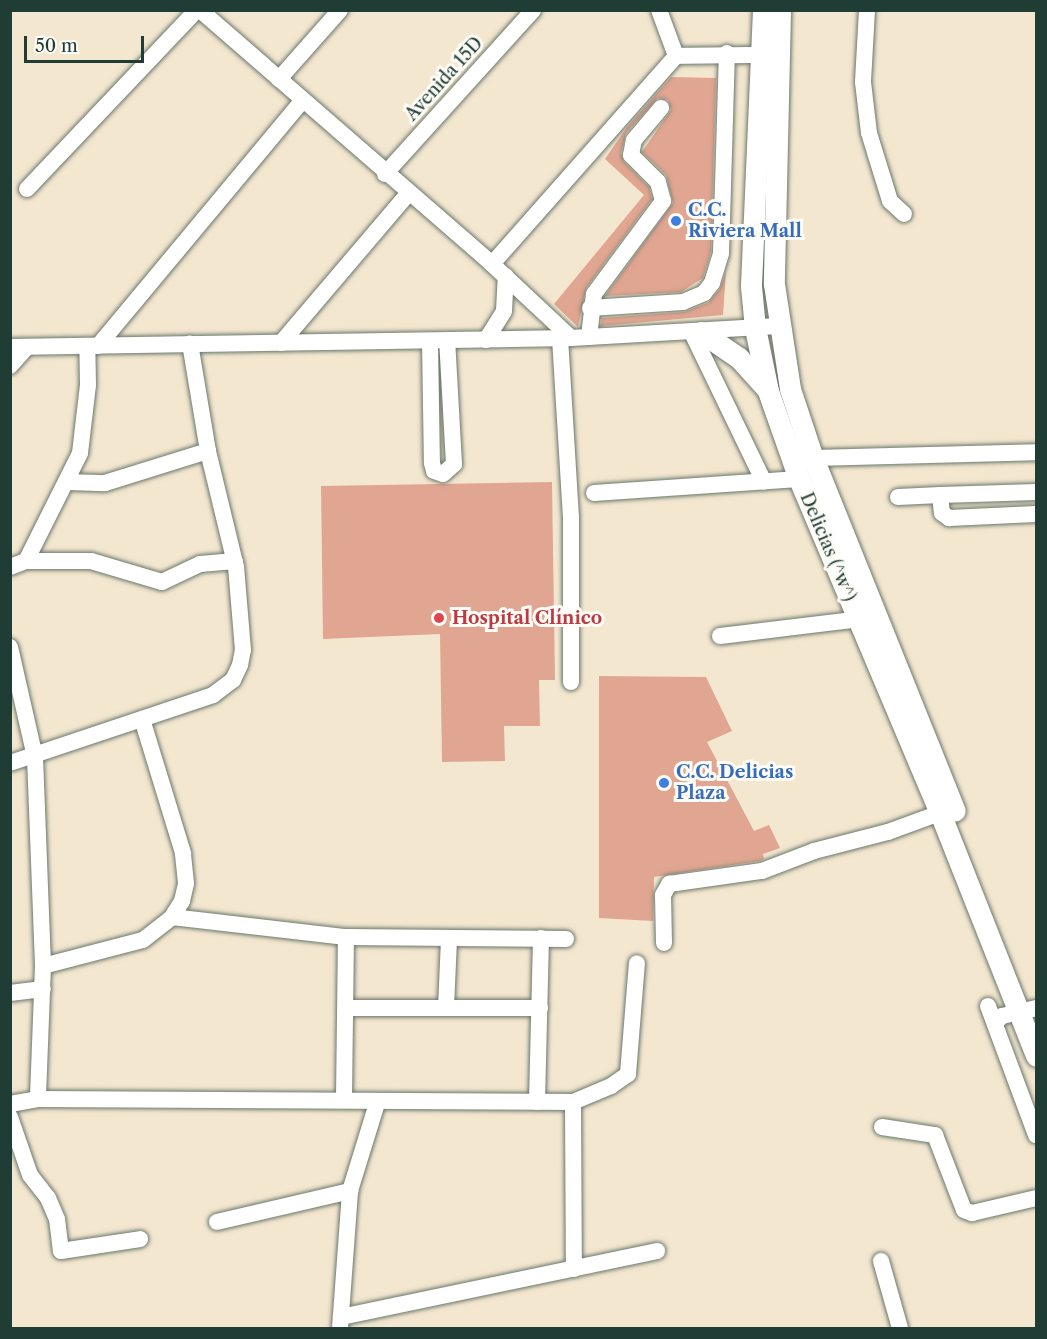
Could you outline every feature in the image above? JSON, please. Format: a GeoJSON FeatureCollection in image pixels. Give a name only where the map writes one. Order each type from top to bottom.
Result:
{"type":"FeatureCollection","features":[{"type":"Feature","properties":{"kind":"main road","name":"Delicias (^w^)"},"geometry":{"type":"LineString","coordinates":[[763,10],[751,269],[755,328],[768,391],[800,480],[940,813],[1032,1011]]}},
{"type":"Feature","properties":{"kind":"main road","name":"Delicias (^w^)"},"geometry":{"type":"LineString","coordinates":[[780,10],[774,264],[778,326],[790,389],[813,458],[1032,1011],[1036,1056]]}},
{"type":"Feature","properties":{"kind":"main road"},"geometry":{"type":"LineString","coordinates":[[697,332],[739,358],[768,391]]}},
{"type":"Feature","properties":{"kind":"street"},"geometry":{"type":"LineString","coordinates":[[27,189],[199,10],[408,194],[506,276],[565,338],[571,506],[571,682]]}},
{"type":"Feature","properties":{"kind":"street"},"geometry":{"type":"LineString","coordinates":[[279,79],[340,10]]}},
{"type":"Feature","properties":{"kind":"street","name":"Avenida 15D"},"geometry":{"type":"LineString","coordinates":[[385,174],[533,10]]}},
{"type":"Feature","properties":{"kind":"street"},"geometry":{"type":"LineString","coordinates":[[659,10],[676,56]]}},
{"type":"Feature","properties":{"kind":"street"},"geometry":{"type":"LineString","coordinates":[[867,10],[863,82],[869,133],[890,201],[904,214]]}},
{"type":"Feature","properties":{"kind":"street"},"geometry":{"type":"LineString","coordinates":[[590,308],[683,302],[704,293],[712,283],[721,253],[727,53]]}},
{"type":"Feature","properties":{"kind":"street"},"geometry":{"type":"LineString","coordinates":[[492,264],[676,56],[727,53],[762,55]]}},
{"type":"Feature","properties":{"kind":"street"},"geometry":{"type":"LineString","coordinates":[[18,564],[68,483],[83,440],[93,346],[302,101]]}},
{"type":"Feature","properties":{"kind":"street"},"geometry":{"type":"LineString","coordinates":[[589,337],[590,308],[594,294],[663,201],[658,182],[631,154],[634,140],[662,108]]}},
{"type":"Feature","properties":{"kind":"street"},"geometry":{"type":"LineString","coordinates":[[281,343],[408,194]]}},
{"type":"Feature","properties":{"kind":"street"},"geometry":{"type":"LineString","coordinates":[[486,340],[504,311],[506,276]]}},
{"type":"Feature","properties":{"kind":"street"},"geometry":{"type":"LineString","coordinates":[[10,366],[19,347],[565,338],[778,326]]}},
{"type":"Feature","properties":{"kind":"street"},"geometry":{"type":"LineString","coordinates":[[697,332],[764,482]]}},
{"type":"Feature","properties":{"kind":"street"},"geometry":{"type":"LineString","coordinates":[[430,341],[432,463],[434,471],[443,474],[452,470],[454,464],[447,340]]}},
{"type":"Feature","properties":{"kind":"street"},"geometry":{"type":"LineString","coordinates":[[10,763],[35,757],[213,695],[233,680],[243,650],[235,561],[208,451],[190,344]]}},
{"type":"Feature","properties":{"kind":"street"},"geometry":{"type":"LineString","coordinates":[[68,483],[105,483],[208,451]]}},
{"type":"Feature","properties":{"kind":"street"},"geometry":{"type":"LineString","coordinates":[[813,458],[1036,452]]}},
{"type":"Feature","properties":{"kind":"street"},"geometry":{"type":"LineString","coordinates":[[594,493],[800,480]]}},
{"type":"Feature","properties":{"kind":"street"},"geometry":{"type":"LineString","coordinates":[[898,497],[1036,492]]}},
{"type":"Feature","properties":{"kind":"street"},"geometry":{"type":"LineString","coordinates":[[940,495],[942,513],[949,518],[1036,514]]}},
{"type":"Feature","properties":{"kind":"street"},"geometry":{"type":"LineString","coordinates":[[18,564],[91,561],[162,582],[200,564],[235,561]]}},
{"type":"Feature","properties":{"kind":"street"},"geometry":{"type":"LineString","coordinates":[[720,636],[860,619]]}},
{"type":"Feature","properties":{"kind":"street"},"geometry":{"type":"LineString","coordinates":[[10,647],[35,757],[43,966],[38,1099]]}},
{"type":"Feature","properties":{"kind":"street"},"geometry":{"type":"LineString","coordinates":[[43,966],[143,940],[172,918],[186,883],[183,853],[142,719]]}},
{"type":"Feature","properties":{"kind":"street"},"geometry":{"type":"LineString","coordinates":[[664,943],[663,895],[669,884],[762,871],[814,851],[888,832],[940,813]]}},
{"type":"Feature","properties":{"kind":"street"},"geometry":{"type":"LineString","coordinates":[[172,918],[346,937],[566,939]]}},
{"type":"Feature","properties":{"kind":"street"},"geometry":{"type":"LineString","coordinates":[[344,1098],[346,937]]}},
{"type":"Feature","properties":{"kind":"street"},"geometry":{"type":"LineString","coordinates":[[446,1008],[449,938]]}},
{"type":"Feature","properties":{"kind":"street"},"geometry":{"type":"LineString","coordinates":[[537,1102],[541,938]]}},
{"type":"Feature","properties":{"kind":"street"},"geometry":{"type":"LineString","coordinates":[[10,1104],[38,1099],[344,1098],[377,1103],[573,1102],[612,1086],[628,1074],[637,963]]}},
{"type":"Feature","properties":{"kind":"street"},"geometry":{"type":"LineString","coordinates":[[10,993],[43,989]]}},
{"type":"Feature","properties":{"kind":"street"},"geometry":{"type":"LineString","coordinates":[[988,1006],[1036,1128]]}},
{"type":"Feature","properties":{"kind":"street"},"geometry":{"type":"LineString","coordinates":[[346,1008],[540,1008]]}},
{"type":"Feature","properties":{"kind":"street"},"geometry":{"type":"LineString","coordinates":[[995,1023],[1002,1016],[1032,1011]]}},
{"type":"Feature","properties":{"kind":"street"},"geometry":{"type":"LineString","coordinates":[[573,1102],[574,1269]]}},
{"type":"Feature","properties":{"kind":"street"},"geometry":{"type":"LineString","coordinates":[[377,1103],[350,1191],[340,1323],[657,1251]]}},
{"type":"Feature","properties":{"kind":"street"},"geometry":{"type":"LineString","coordinates":[[10,1117],[30,1175],[48,1198],[57,1219],[61,1251],[140,1239]]}},
{"type":"Feature","properties":{"kind":"street"},"geometry":{"type":"LineString","coordinates":[[882,1127],[935,1135],[964,1210],[972,1213],[1036,1198]]}},
{"type":"Feature","properties":{"kind":"street"},"geometry":{"type":"LineString","coordinates":[[217,1222],[350,1191]]}},
{"type":"Feature","properties":{"kind":"street"},"geometry":{"type":"LineString","coordinates":[[881,1261],[900,1329]]}},
{"type":"Feature","properties":{"kind":"building"},"geometry":{"type":"Polygon","coordinates":[[[671,77],[716,78],[711,251],[703,278],[681,292],[605,296],[673,203],[666,175],[642,152],[671,110],[668,100],[658,98],[626,133],[621,153],[624,162],[649,187],[652,199],[586,288],[578,327],[554,304],[644,195],[605,159],[627,127],[671,77]]]}},
{"type":"Feature","properties":{"kind":"building"},"geometry":{"type":"Polygon","coordinates":[[[726,272],[723,315],[601,326],[602,318],[684,312],[708,303],[720,289],[726,272]]]}},
{"type":"Feature","properties":{"kind":"building","name":"Hospital Clínico"},"geometry":{"type":"Polygon","coordinates":[[[552,482],[555,680],[539,680],[540,726],[504,726],[505,761],[442,762],[440,634],[323,639],[321,486],[552,482]]]}},
{"type":"Feature","properties":{"kind":"building","name":"C.C. Delicias Plaza"},"geometry":{"type":"Polygon","coordinates":[[[599,676],[706,677],[732,731],[707,742],[754,831],[769,825],[780,848],[763,854],[764,859],[759,861],[654,877],[653,921],[599,918],[599,676]]]}},
{"type":"Feature","properties":{"kind":"place","name":"C.C. Riviera Mall"},"geometry":{"type":"Point","coordinates":[676,221]}},
{"type":"Feature","properties":{"kind":"place","name":"Hospital Clínico"},"geometry":{"type":"Point","coordinates":[439,618]}},
{"type":"Feature","properties":{"kind":"place","name":"C.C. Delicias Plaza"},"geometry":{"type":"Point","coordinates":[664,783]}}]}
